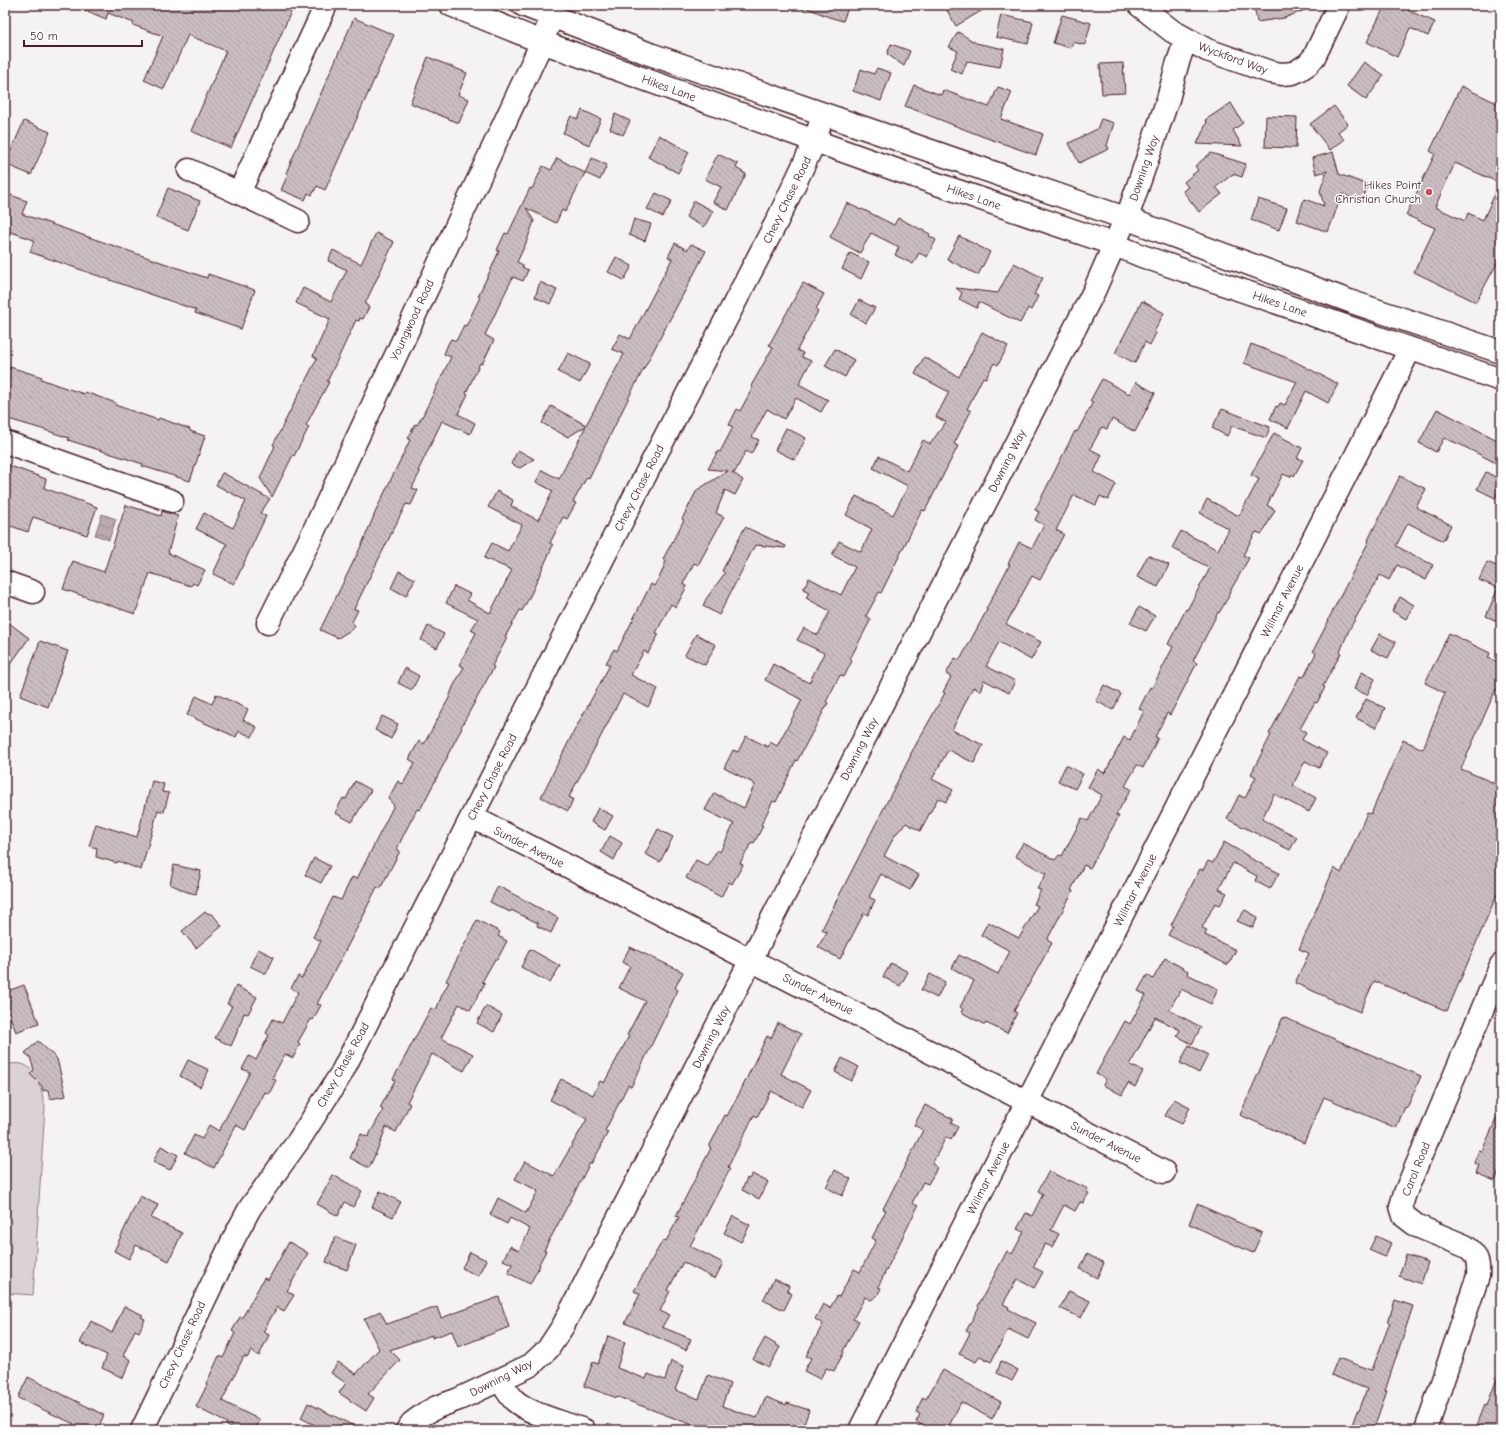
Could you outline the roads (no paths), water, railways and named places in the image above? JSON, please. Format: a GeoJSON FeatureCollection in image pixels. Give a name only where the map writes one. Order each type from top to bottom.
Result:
{"type":"FeatureCollection","features":[{"type":"Feature","properties":{"kind":"street"},"geometry":{"type":"LineString","coordinates":[[239,193],[326,5]]}},
{"type":"Feature","properties":{"kind":"street","name":"Hikes Lane"},"geometry":{"type":"LineString","coordinates":[[451,5],[542,42],[815,141],[1501,380]]}},
{"type":"Feature","properties":{"kind":"street"},"geometry":{"type":"LineString","coordinates":[[523,5],[648,53],[1125,218],[1352,302],[1501,352]]}},
{"type":"Feature","properties":{"kind":"street"},"geometry":{"type":"LineString","coordinates":[[1140,5],[1172,32],[1186,39]]}},
{"type":"Feature","properties":{"kind":"street","name":"Wyckford Way"},"geometry":{"type":"LineString","coordinates":[[1186,39],[1207,50],[1270,72],[1282,74],[1293,73],[1308,64],[1314,56],[1338,5]]}},
{"type":"Feature","properties":{"kind":"street","name":"Youngwood Road"},"geometry":{"type":"LineString","coordinates":[[268,623],[312,534],[542,42],[552,16]]}},
{"type":"Feature","properties":{"kind":"street","name":"Downing Way"},"geometry":{"type":"LineString","coordinates":[[407,1430],[412,1423],[437,1406],[458,1399],[530,1365],[548,1349],[563,1326],[1094,291],[1113,244],[1131,206],[1168,99],[1186,39]]}},
{"type":"Feature","properties":{"kind":"street","name":"Chevy Chase Road"},"geometry":{"type":"LineString","coordinates":[[142,1430],[244,1219],[261,1190],[299,1140],[341,1074],[655,457],[777,221],[815,141],[823,114]]}},
{"type":"Feature","properties":{"kind":"street"},"geometry":{"type":"LineString","coordinates":[[189,170],[298,220]]}},
{"type":"Feature","properties":{"kind":"street","name":"Willmar Avenue"},"geometry":{"type":"LineString","coordinates":[[860,1430],[1410,349]]}},
{"type":"Feature","properties":{"kind":"street"},"geometry":{"type":"LineString","coordinates":[[5,442],[172,501]]}},
{"type":"Feature","properties":{"kind":"street"},"geometry":{"type":"LineString","coordinates":[[5,582],[33,592]]}},
{"type":"Feature","properties":{"kind":"street","name":"Sunder Avenue"},"geometry":{"type":"LineString","coordinates":[[472,817],[1164,1172]]}},
{"type":"Feature","properties":{"kind":"street","name":"Carol Road"},"geometry":{"type":"LineString","coordinates":[[1426,1430],[1478,1276],[1478,1265],[1475,1255],[1471,1250],[1465,1246],[1417,1226],[1404,1216],[1401,1206],[1405,1193],[1501,965]]}},
{"type":"Feature","properties":{"kind":"street"},"geometry":{"type":"LineString","coordinates":[[500,1380],[514,1400],[522,1406],[534,1412],[584,1430]]}},
{"type":"Feature","properties":{"kind":"water"},"geometry":{"type":"Polygon","coordinates":[[[102,514],[116,519],[109,540],[95,535],[102,514]]]}},
{"type":"Feature","properties":{"kind":"place","name":"Hikes Point Christian Church"},"geometry":{"type":"Point","coordinates":[1429,192]}}]}
